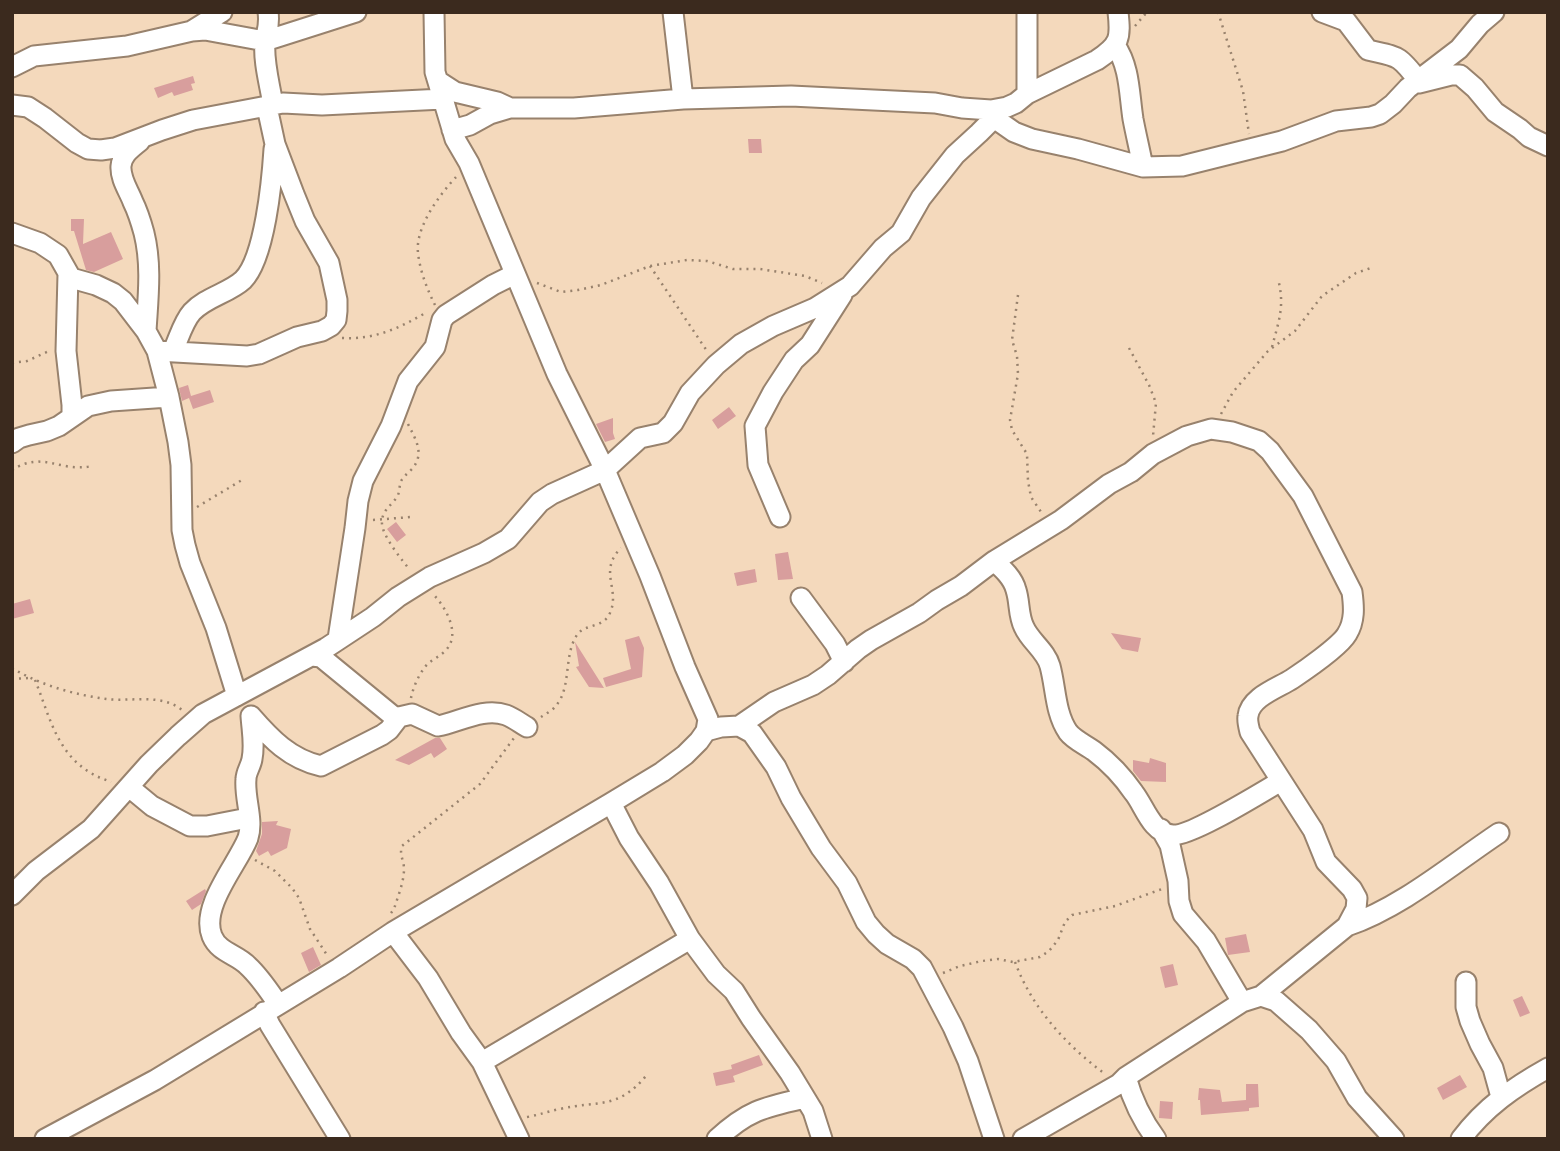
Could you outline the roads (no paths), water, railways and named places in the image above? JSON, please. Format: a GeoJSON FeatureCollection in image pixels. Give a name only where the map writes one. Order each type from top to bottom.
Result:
{"type":"FeatureCollection","features":[{"type":"Feature","properties":{"kind":"street"},"geometry":{"type":"LineString","coordinates":[[192,31],[222,12]]}},
{"type":"Feature","properties":{"kind":"street"},"geometry":{"type":"LineString","coordinates":[[165,351],[191,313],[241,281],[252,265],[262,237],[271,189],[275,144],[266,61],[268,12]]}},
{"type":"Feature","properties":{"kind":"street"},"geometry":{"type":"LineString","coordinates":[[12,66],[34,56],[127,46],[192,31],[205,30],[265,41],[356,12]]}},
{"type":"Feature","properties":{"kind":"street"},"geometry":{"type":"LineString","coordinates":[[45,1139],[155,1080],[339,968],[391,923],[611,803],[662,772],[685,755],[706,731],[708,719],[632,533],[605,470],[558,374],[469,163],[455,139],[435,72],[434,12]]}},
{"type":"Feature","properties":{"kind":"street"},"geometry":{"type":"LineString","coordinates":[[673,12],[683,99]]}},
{"type":"Feature","properties":{"kind":"street"},"geometry":{"type":"LineString","coordinates":[[1027,12],[1027,94]]}},
{"type":"Feature","properties":{"kind":"street"},"geometry":{"type":"LineString","coordinates":[[12,895],[36,871],[91,829],[149,764],[203,714],[312,656],[421,582],[508,539],[540,502],[551,494],[605,470],[639,438],[659,435],[667,429],[690,393],[716,365],[741,344],[844,291],[883,248],[901,233],[920,198],[955,155],[996,114],[1017,103],[1027,94],[1097,60],[1115,45],[1120,31],[1118,12]]}},
{"type":"Feature","properties":{"kind":"street"},"geometry":{"type":"LineString","coordinates":[[1322,12],[1346,21],[1368,50],[1398,57],[1415,82]]}},
{"type":"Feature","properties":{"kind":"street"},"geometry":{"type":"LineString","coordinates":[[452,130],[510,108],[574,108],[683,99],[791,96],[935,103],[996,114],[1014,132],[1032,139],[1143,167],[1182,166],[1282,141],[1336,121],[1380,114],[1415,82],[1459,49],[1494,12]]}},
{"type":"Feature","properties":{"kind":"street"},"geometry":{"type":"LineString","coordinates":[[1115,45],[1122,55],[1127,73],[1143,167]]}},
{"type":"Feature","properties":{"kind":"street"},"geometry":{"type":"LineString","coordinates":[[1415,82],[1460,75],[1495,112],[1529,137],[1548,146]]}},
{"type":"Feature","properties":{"kind":"street"},"geometry":{"type":"LineString","coordinates":[[12,105],[28,107],[77,143],[88,149],[101,150],[115,148],[193,120],[283,103],[323,106],[383,102],[440,90],[497,102],[510,108]]}},
{"type":"Feature","properties":{"kind":"street"},"geometry":{"type":"LineString","coordinates":[[145,136],[124,156],[121,165],[148,254],[146,331]]}},
{"type":"Feature","properties":{"kind":"street"},"geometry":{"type":"LineString","coordinates":[[165,351],[260,354],[298,337],[322,331],[336,320],[337,300],[329,263],[305,221],[275,144]]}},
{"type":"Feature","properties":{"kind":"street"},"geometry":{"type":"LineString","coordinates":[[12,233],[40,243],[58,255],[68,274],[76,280],[113,293],[123,301],[165,351],[169,397],[181,465],[182,530],[190,563],[216,628],[234,698],[270,738],[290,753],[321,766],[382,735],[406,716]]}},
{"type":"Feature","properties":{"kind":"street"},"geometry":{"type":"LineString","coordinates":[[68,274],[66,351],[72,417]]}},
{"type":"Feature","properties":{"kind":"street"},"geometry":{"type":"LineString","coordinates":[[338,639],[363,481],[400,405],[408,381],[435,347],[442,320],[446,315],[515,274]]}},
{"type":"Feature","properties":{"kind":"street"},"geometry":{"type":"LineString","coordinates":[[780,517],[758,464],[755,426],[794,360],[810,345],[844,291]]}},
{"type":"Feature","properties":{"kind":"street"},"geometry":{"type":"LineString","coordinates":[[12,443],[19,438],[54,429],[88,406],[98,403],[169,397]]}},
{"type":"Feature","properties":{"kind":"street"},"geometry":{"type":"LineString","coordinates":[[706,731],[739,726],[774,702],[813,685],[871,640],[961,586],[1109,484],[1131,472],[1153,454],[1187,436],[1211,429],[1259,440],[1303,496],[1352,592],[1354,609],[1346,637],[1291,679],[1271,689],[1252,706],[1248,715],[1250,732],[1313,831],[1326,862],[1357,898],[1356,909],[1347,926]]}},
{"type":"Feature","properties":{"kind":"street"},"geometry":{"type":"LineString","coordinates":[[995,561],[1016,590],[1020,619],[1025,629],[1049,662],[1061,718],[1069,733],[1094,751],[1122,777],[1154,824],[1170,835],[1181,834],[1207,823],[1281,781]]}},
{"type":"Feature","properties":{"kind":"street"},"geometry":{"type":"LineString","coordinates":[[801,597],[835,644],[844,662]]}},
{"type":"Feature","properties":{"kind":"street"},"geometry":{"type":"LineString","coordinates":[[312,656],[321,657],[393,716],[406,716],[438,726],[493,713],[507,715],[527,727]]}},
{"type":"Feature","properties":{"kind":"street"},"geometry":{"type":"LineString","coordinates":[[251,716],[253,755],[246,779],[248,836],[220,888],[210,928],[223,951],[242,960],[256,974],[271,1008],[270,1025],[340,1139]]}},
{"type":"Feature","properties":{"kind":"street"},"geometry":{"type":"LineString","coordinates":[[739,726],[752,733],[776,767],[815,838],[847,883],[866,922],[887,944],[913,959],[926,975],[968,1061],[995,1139]]}},
{"type":"Feature","properties":{"kind":"street"},"geometry":{"type":"LineString","coordinates":[[127,789],[190,826],[207,826],[248,818]]}},
{"type":"Feature","properties":{"kind":"street"},"geometry":{"type":"LineString","coordinates":[[611,803],[690,939],[716,974],[742,1001],[782,1061],[813,1111],[822,1139]]}},
{"type":"Feature","properties":{"kind":"street"},"geometry":{"type":"LineString","coordinates":[[1161,829],[1170,845],[1183,914],[1252,999],[1276,1001],[1317,1037],[1336,1061],[1357,1098],[1394,1139]]}},
{"type":"Feature","properties":{"kind":"street"},"geometry":{"type":"LineString","coordinates":[[1023,1139],[1252,999],[1347,926],[1369,919],[1394,904],[1499,833]]}},
{"type":"Feature","properties":{"kind":"street"},"geometry":{"type":"LineString","coordinates":[[391,923],[482,1062],[510,1131]]}},
{"type":"Feature","properties":{"kind":"street"},"geometry":{"type":"LineString","coordinates":[[482,1062],[690,939]]}},
{"type":"Feature","properties":{"kind":"street"},"geometry":{"type":"LineString","coordinates":[[1466,982],[1466,1007],[1470,1021],[1493,1068],[1501,1097]]}},
{"type":"Feature","properties":{"kind":"street"},"geometry":{"type":"LineString","coordinates":[[1461,1139],[1501,1097],[1548,1068]]}},
{"type":"Feature","properties":{"kind":"street"},"geometry":{"type":"LineString","coordinates":[[1122,1080],[1156,1139]]}},
{"type":"Feature","properties":{"kind":"street"},"geometry":{"type":"LineString","coordinates":[[717,1139],[743,1117],[758,1110],[805,1098]]}}]}
